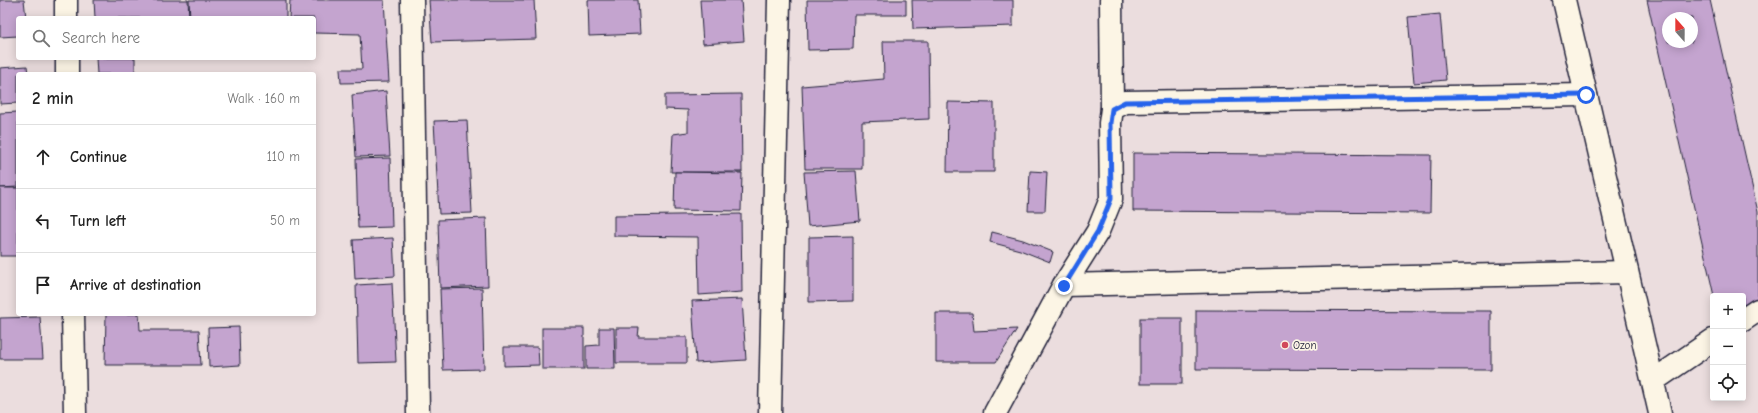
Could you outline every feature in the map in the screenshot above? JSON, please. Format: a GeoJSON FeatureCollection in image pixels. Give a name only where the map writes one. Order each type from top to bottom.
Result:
{"type":"FeatureCollection","features":[{"type":"Feature","properties":{"kind":"street"},"geometry":{"type":"LineString","coordinates":[[66,0],[66,16]]}},
{"type":"Feature","properties":{"kind":"street"},"geometry":{"type":"LineString","coordinates":[[412,0],[418,413]]}},
{"type":"Feature","properties":{"kind":"street"},"geometry":{"type":"LineString","coordinates":[[770,413],[779,0]]}},
{"type":"Feature","properties":{"kind":"street"},"geometry":{"type":"LineString","coordinates":[[995,413],[1064,286],[1098,231],[1111,199],[1111,0]]}},
{"type":"Feature","properties":{"kind":"street"},"geometry":{"type":"LineString","coordinates":[[1564,0],[1660,413]]}},
{"type":"Feature","properties":{"kind":"street"},"geometry":{"type":"LineString","coordinates":[[67,60],[67,72]]}},
{"type":"Feature","properties":{"kind":"street"},"geometry":{"type":"LineString","coordinates":[[1112,109],[1125,102],[1586,95]]}},
{"type":"Feature","properties":{"kind":"street"},"geometry":{"type":"LineString","coordinates":[[1064,286],[1627,272]]}},
{"type":"Feature","properties":{"kind":"street"},"geometry":{"type":"LineString","coordinates":[[1746,318],[1758,310]]}},
{"type":"Feature","properties":{"kind":"street"},"geometry":{"type":"LineString","coordinates":[[73,316],[75,413]]}},
{"type":"Feature","properties":{"kind":"street"},"geometry":{"type":"LineString","coordinates":[[1653,381],[1710,342]]}},
{"type":"Feature","properties":{"kind":"building"},"geometry":{"type":"Polygon","coordinates":[[[0,0],[24,0],[26,16],[16,16],[16,36],[0,37],[0,0]]]}},
{"type":"Feature","properties":{"kind":"building"},"geometry":{"type":"Polygon","coordinates":[[[94,0],[188,0],[189,16],[95,16],[94,0]]]}},
{"type":"Feature","properties":{"kind":"building"},"geometry":{"type":"Polygon","coordinates":[[[189,0],[286,0],[286,16],[190,16],[189,0]]]}},
{"type":"Feature","properties":{"kind":"building"},"geometry":{"type":"Polygon","coordinates":[[[290,0],[384,0],[389,82],[341,83],[340,69],[362,69],[360,34],[316,33],[316,16],[289,16],[290,0]]]}},
{"type":"Feature","properties":{"kind":"building"},"geometry":{"type":"Polygon","coordinates":[[[429,0],[534,0],[536,39],[432,42],[429,0]]]}},
{"type":"Feature","properties":{"kind":"building"},"geometry":{"type":"Polygon","coordinates":[[[588,0],[638,0],[640,34],[589,36],[588,0]]]}},
{"type":"Feature","properties":{"kind":"building"},"geometry":{"type":"Polygon","coordinates":[[[700,0],[741,0],[744,41],[703,44],[700,0]]]}},
{"type":"Feature","properties":{"kind":"building"},"geometry":{"type":"Polygon","coordinates":[[[807,0],[906,0],[906,15],[854,15],[853,49],[808,50],[807,0]]]}},
{"type":"Feature","properties":{"kind":"building"},"geometry":{"type":"Polygon","coordinates":[[[912,0],[1013,0],[1013,26],[913,29],[912,0]]]}},
{"type":"Feature","properties":{"kind":"building"},"geometry":{"type":"Polygon","coordinates":[[[1647,0],[1710,0],[1758,212],[1758,306],[1746,308],[1746,293],[1713,293],[1647,0]]]}},
{"type":"Feature","properties":{"kind":"building"},"geometry":{"type":"Polygon","coordinates":[[[1440,14],[1446,80],[1414,83],[1408,17],[1440,14]]]}},
{"type":"Feature","properties":{"kind":"building"},"geometry":{"type":"Polygon","coordinates":[[[883,41],[928,41],[929,119],[862,122],[862,169],[805,169],[802,86],[884,79],[883,41]]]}},
{"type":"Feature","properties":{"kind":"building"},"geometry":{"type":"Polygon","coordinates":[[[96,60],[135,60],[135,72],[97,72],[96,60]]]}},
{"type":"Feature","properties":{"kind":"building"},"geometry":{"type":"Polygon","coordinates":[[[27,66],[28,72],[16,72],[16,103],[0,104],[0,68],[27,66]]]}},
{"type":"Feature","properties":{"kind":"building"},"geometry":{"type":"Polygon","coordinates":[[[386,91],[390,156],[356,157],[352,95],[386,91]]]}},
{"type":"Feature","properties":{"kind":"building"},"geometry":{"type":"Polygon","coordinates":[[[741,94],[742,172],[671,172],[673,134],[688,132],[688,110],[665,109],[665,95],[741,94]]]}},
{"type":"Feature","properties":{"kind":"building"},"geometry":{"type":"Polygon","coordinates":[[[948,102],[994,103],[994,172],[947,172],[948,102]]]}},
{"type":"Feature","properties":{"kind":"building"},"geometry":{"type":"Polygon","coordinates":[[[16,112],[16,187],[0,188],[0,113],[16,112]]]}},
{"type":"Feature","properties":{"kind":"building"},"geometry":{"type":"Polygon","coordinates":[[[467,120],[472,213],[439,214],[434,121],[467,120]]]}},
{"type":"Feature","properties":{"kind":"building"},"geometry":{"type":"Polygon","coordinates":[[[1133,153],[1431,155],[1430,213],[1133,211],[1133,153]]]}},
{"type":"Feature","properties":{"kind":"building"},"geometry":{"type":"Polygon","coordinates":[[[390,158],[392,227],[358,228],[356,159],[390,158]]]}},
{"type":"Feature","properties":{"kind":"building"},"geometry":{"type":"Polygon","coordinates":[[[856,171],[860,221],[808,226],[804,172],[856,171]]]}},
{"type":"Feature","properties":{"kind":"building"},"geometry":{"type":"Polygon","coordinates":[[[1030,171],[1047,172],[1045,211],[1028,211],[1030,171]]]}},
{"type":"Feature","properties":{"kind":"building"},"geometry":{"type":"Polygon","coordinates":[[[675,172],[742,173],[741,211],[674,210],[675,172]]]}},
{"type":"Feature","properties":{"kind":"building"},"geometry":{"type":"Polygon","coordinates":[[[0,188],[16,188],[16,256],[0,256],[0,188]]]}},
{"type":"Feature","properties":{"kind":"building"},"geometry":{"type":"Polygon","coordinates":[[[741,214],[742,292],[699,295],[698,237],[614,236],[614,216],[741,214]]]}},
{"type":"Feature","properties":{"kind":"building"},"geometry":{"type":"Polygon","coordinates":[[[486,218],[488,286],[440,288],[438,220],[486,218]]]}},
{"type":"Feature","properties":{"kind":"building"},"geometry":{"type":"Polygon","coordinates":[[[992,232],[1023,240],[1053,252],[1050,262],[1020,250],[990,242],[992,232]]]}},
{"type":"Feature","properties":{"kind":"building"},"geometry":{"type":"Polygon","coordinates":[[[853,236],[853,301],[809,302],[809,237],[853,236]]]}},
{"type":"Feature","properties":{"kind":"building"},"geometry":{"type":"Polygon","coordinates":[[[393,238],[395,276],[355,279],[353,240],[393,238]]]}},
{"type":"Feature","properties":{"kind":"building"},"geometry":{"type":"Polygon","coordinates":[[[392,283],[396,362],[358,363],[356,285],[392,283]]]}},
{"type":"Feature","properties":{"kind":"building"},"geometry":{"type":"Polygon","coordinates":[[[482,288],[484,369],[443,370],[440,289],[482,288]]]}},
{"type":"Feature","properties":{"kind":"building"},"geometry":{"type":"Polygon","coordinates":[[[742,299],[746,360],[696,363],[692,301],[742,299]]]}},
{"type":"Feature","properties":{"kind":"building"},"geometry":{"type":"Polygon","coordinates":[[[1196,310],[1491,311],[1491,370],[1196,369],[1196,310]]]}},
{"type":"Feature","properties":{"kind":"building"},"geometry":{"type":"Polygon","coordinates":[[[936,313],[972,313],[974,331],[1017,329],[996,362],[936,362],[936,313]]]}},
{"type":"Feature","properties":{"kind":"building"},"geometry":{"type":"Polygon","coordinates":[[[106,316],[139,316],[140,330],[199,330],[201,365],[105,365],[106,316]]]}},
{"type":"Feature","properties":{"kind":"building"},"geometry":{"type":"Polygon","coordinates":[[[40,317],[43,359],[0,359],[0,318],[40,317]]]}},
{"type":"Feature","properties":{"kind":"building"},"geometry":{"type":"Polygon","coordinates":[[[1140,318],[1182,318],[1182,384],[1140,384],[1140,318]]]}},
{"type":"Feature","properties":{"kind":"building"},"geometry":{"type":"Polygon","coordinates":[[[239,327],[240,365],[209,367],[208,328],[239,327]]]}},
{"type":"Feature","properties":{"kind":"building"},"geometry":{"type":"Polygon","coordinates":[[[542,328],[584,328],[584,369],[542,369],[542,328]]]}},
{"type":"Feature","properties":{"kind":"building"},"geometry":{"type":"Polygon","coordinates":[[[599,328],[614,328],[615,369],[586,369],[586,346],[599,345],[599,328]]]}},
{"type":"Feature","properties":{"kind":"building"},"geometry":{"type":"Polygon","coordinates":[[[616,328],[639,328],[638,337],[687,337],[687,363],[616,363],[616,328]]]}},
{"type":"Feature","properties":{"kind":"building"},"geometry":{"type":"Polygon","coordinates":[[[504,347],[538,347],[539,365],[504,366],[504,347]]]}},
{"type":"Feature","properties":{"kind":"place","name":"Ozon"},"geometry":{"type":"Point","coordinates":[1285,345]}},
{"type":"Feature","properties":{"kind":"route"},"geometry":{"type":"LineString","coordinates":[[1064,286],[1098,231],[1111,199],[1110,123],[1112,109],[1125,102],[1586,95]]}}]}
